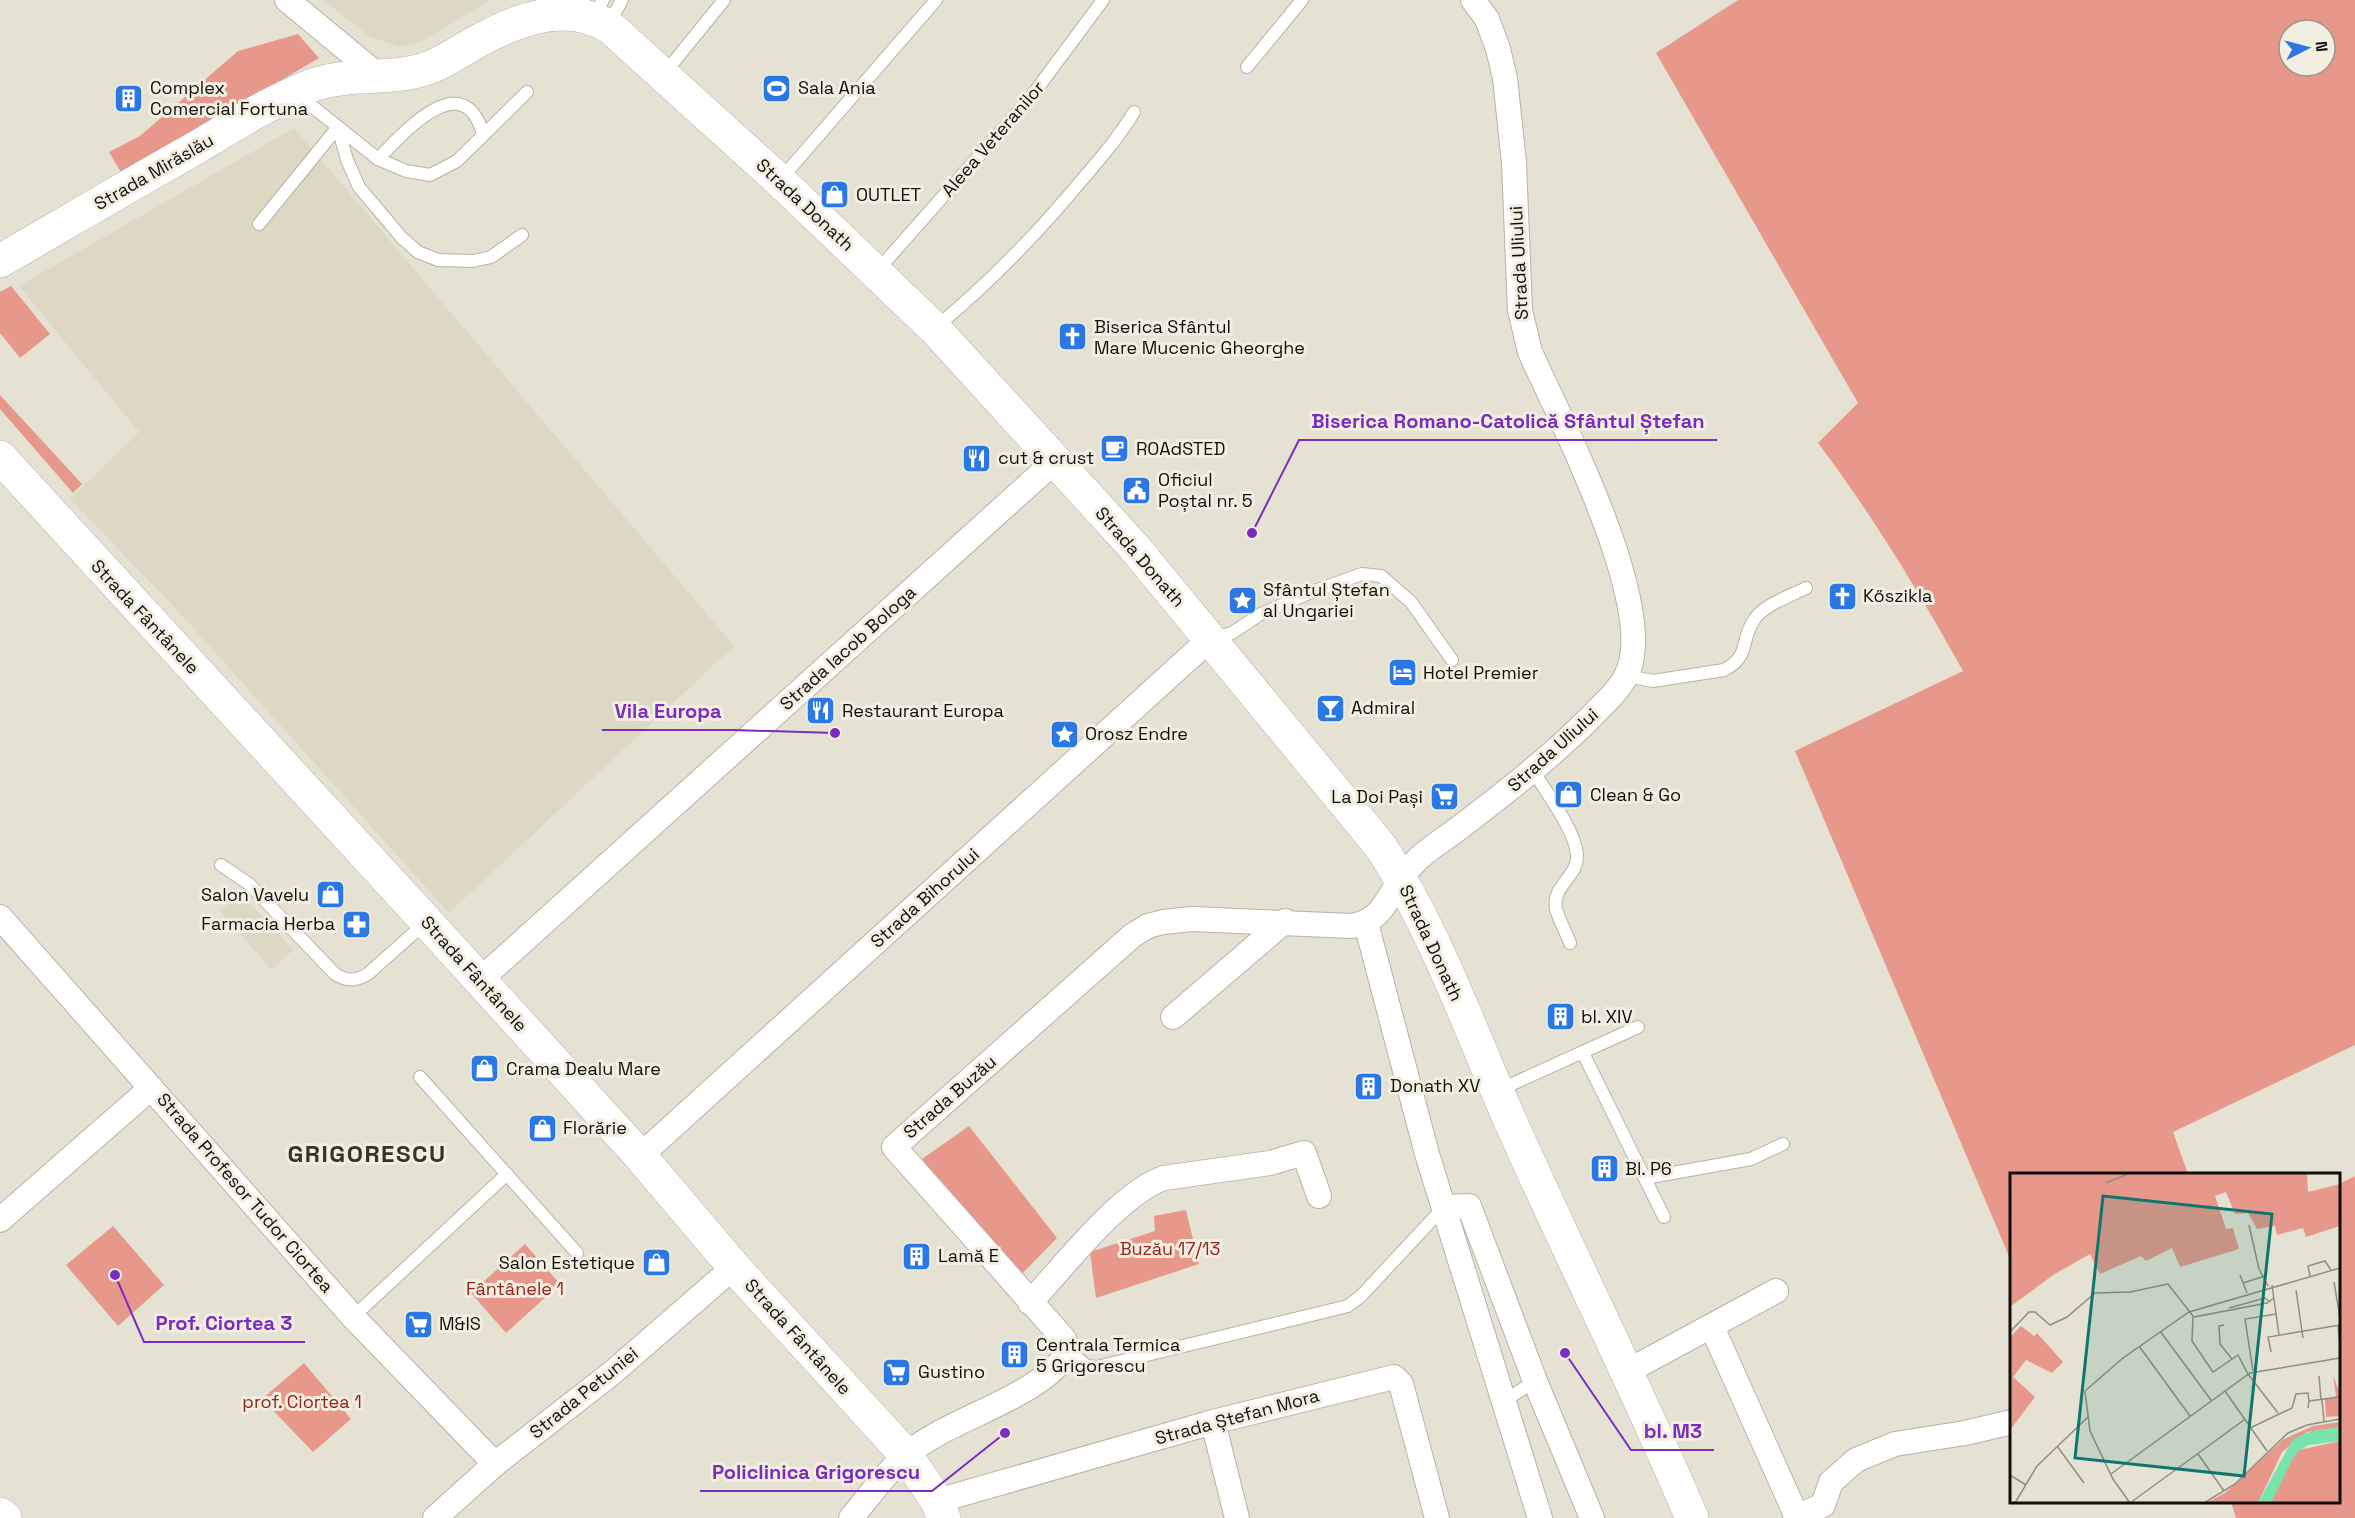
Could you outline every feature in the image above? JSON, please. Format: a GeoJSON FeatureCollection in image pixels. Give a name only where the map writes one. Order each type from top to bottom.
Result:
{"type":"FeatureCollection","features":[{"type":"Feature","properties":{"kind":"main road","name":"Strada Donath"},"geometry":{"type":"LineString","coordinates":[[380,77],[432,66],[482,39],[535,18],[565,13],[606,11],[664,75],[780,181],[934,329],[1134,547],[1381,847],[1401,877],[1628,1371],[1692,1518]]}},
{"type":"Feature","properties":{"kind":"main road","name":"Strada Mirăslău"},"geometry":{"type":"LineString","coordinates":[[0,261],[256,112],[295,93],[332,80],[380,77]]}},
{"type":"Feature","properties":{"kind":"main road","name":"Strada Fântânele"},"geometry":{"type":"LineString","coordinates":[[0,457],[640,1156],[734,1267],[906,1455],[941,1509]]}},
{"type":"Feature","properties":{"kind":"main road"},"geometry":{"type":"LineString","coordinates":[[0,1514],[5,1518]]}},
{"type":"Feature","properties":{"kind":"street"},"geometry":{"type":"LineString","coordinates":[[287,0],[380,77]]}},
{"type":"Feature","properties":{"kind":"street","name":"Strada Uliului"},"geometry":{"type":"LineString","coordinates":[[1401,877],[1420,857],[1533,770],[1574,734],[1627,676],[1634,646],[1619,563],[1603,513],[1530,352],[1524,332],[1520,310],[1514,163],[1505,78],[1498,49],[1487,20],[1473,0]]}},
{"type":"Feature","properties":{"kind":"street","name":"Strada Iacob Bologa"},"geometry":{"type":"LineString","coordinates":[[480,980],[1055,461]]}},
{"type":"Feature","properties":{"kind":"street","name":"Strada Bihorului"},"geometry":{"type":"LineString","coordinates":[[640,1156],[1210,639]]}},
{"type":"Feature","properties":{"kind":"street"},"geometry":{"type":"LineString","coordinates":[[1401,877],[1380,912],[1366,923],[1444,1207],[1540,1518]]}},
{"type":"Feature","properties":{"kind":"street","name":"Strada Profesor Tudor Ciortea"},"geometry":{"type":"LineString","coordinates":[[0,917],[353,1317],[495,1464]]}},
{"type":"Feature","properties":{"kind":"street","name":"Strada Buzău"},"geometry":{"type":"LineString","coordinates":[[1069,1351],[1064,1339],[894,1147],[1133,935],[1148,926],[1192,919],[1285,921],[1352,926],[1366,923]]}},
{"type":"Feature","properties":{"kind":"street"},"geometry":{"type":"LineString","coordinates":[[1173,1017],[1285,921]]}},
{"type":"Feature","properties":{"kind":"street"},"geometry":{"type":"LineString","coordinates":[[2,1219],[151,1088]]}},
{"type":"Feature","properties":{"kind":"street"},"geometry":{"type":"LineString","coordinates":[[1030,1303],[1108,1219],[1149,1183],[1164,1178],[1270,1163],[1304,1153],[1319,1196]]}},
{"type":"Feature","properties":{"kind":"street"},"geometry":{"type":"LineString","coordinates":[[1444,1207],[1469,1206],[1535,1381],[1592,1518]]}},
{"type":"Feature","properties":{"kind":"street","name":"Strada Petuniei"},"geometry":{"type":"LineString","coordinates":[[435,1518],[495,1464],[612,1373],[734,1267]]}},
{"type":"Feature","properties":{"kind":"street"},"geometry":{"type":"LineString","coordinates":[[1628,1371],[1776,1291]]}},
{"type":"Feature","properties":{"kind":"street"},"geometry":{"type":"LineString","coordinates":[[1712,1327],[1796,1517],[1823,1506],[1831,1482],[1856,1460],[1895,1444],[1965,1433],[2010,1422]]}},
{"type":"Feature","properties":{"kind":"street"},"geometry":{"type":"LineString","coordinates":[[851,1518],[906,1455],[944,1431],[1038,1382],[1061,1363],[1069,1351]]}},
{"type":"Feature","properties":{"kind":"street","name":"Strada Ștefan Mora"},"geometry":{"type":"LineString","coordinates":[[941,1509],[1213,1422],[1394,1377],[1401,1384],[1437,1518]]}},
{"type":"Feature","properties":{"kind":"street"},"geometry":{"type":"LineString","coordinates":[[1213,1422],[1237,1518]]}},
{"type":"Feature","properties":{"kind":"lane"},"geometry":{"type":"LineString","coordinates":[[664,75],[724,0]]}},
{"type":"Feature","properties":{"kind":"lane"},"geometry":{"type":"LineString","coordinates":[[780,181],[936,0]]}},
{"type":"Feature","properties":{"kind":"lane","name":"Aleea Veteranilor"},"geometry":{"type":"LineString","coordinates":[[876,273],[1031,97],[1103,0]]}},
{"type":"Feature","properties":{"kind":"lane"},"geometry":{"type":"LineString","coordinates":[[1247,67],[1302,0]]}},
{"type":"Feature","properties":{"kind":"lane"},"geometry":{"type":"LineString","coordinates":[[295,93],[378,159],[406,171],[430,175],[457,161],[527,92]]}},
{"type":"Feature","properties":{"kind":"lane"},"geometry":{"type":"LineString","coordinates":[[378,159],[417,120],[445,106],[460,105],[471,109],[478,117],[483,134]]}},
{"type":"Feature","properties":{"kind":"lane"},"geometry":{"type":"LineString","coordinates":[[934,329],[1008,260],[1065,200],[1106,151],[1134,112]]}},
{"type":"Feature","properties":{"kind":"lane"},"geometry":{"type":"LineString","coordinates":[[259,224],[338,127]]}},
{"type":"Feature","properties":{"kind":"lane"},"geometry":{"type":"LineString","coordinates":[[338,127],[347,160],[359,187],[402,238],[418,252],[438,260],[473,261],[491,257],[522,235]]}},
{"type":"Feature","properties":{"kind":"lane"},"geometry":{"type":"LineString","coordinates":[[1210,639],[1232,633],[1259,615],[1309,593],[1362,574],[1381,576],[1411,603],[1452,660]]}},
{"type":"Feature","properties":{"kind":"lane"},"geometry":{"type":"LineString","coordinates":[[1627,676],[1653,681],[1724,670],[1742,655],[1754,619],[1763,611],[1806,588]]}},
{"type":"Feature","properties":{"kind":"lane"},"geometry":{"type":"LineString","coordinates":[[1533,770],[1573,837],[1578,856],[1575,869],[1557,895],[1556,908],[1570,943]]}},
{"type":"Feature","properties":{"kind":"lane"},"geometry":{"type":"LineString","coordinates":[[221,865],[249,884],[335,974],[345,980],[353,980],[369,973],[426,921]]}},
{"type":"Feature","properties":{"kind":"lane"},"geometry":{"type":"LineString","coordinates":[[1498,1091],[1638,1027]]}},
{"type":"Feature","properties":{"kind":"lane"},"geometry":{"type":"LineString","coordinates":[[1582,1053],[1664,1217]]}},
{"type":"Feature","properties":{"kind":"lane"},"geometry":{"type":"LineString","coordinates":[[420,1077],[577,1253]]}},
{"type":"Feature","properties":{"kind":"lane"},"geometry":{"type":"LineString","coordinates":[[1645,1178],[1751,1159],[1783,1144]]}},
{"type":"Feature","properties":{"kind":"lane"},"geometry":{"type":"LineString","coordinates":[[353,1317],[507,1174]]}},
{"type":"Feature","properties":{"kind":"lane"},"geometry":{"type":"LineString","coordinates":[[1069,1351],[1087,1366],[1097,1366],[1348,1306],[1361,1296],[1444,1207]]}},
{"type":"Feature","properties":{"kind":"lane"},"geometry":{"type":"LineString","coordinates":[[1504,1401],[1535,1381]]}},
{"type":"Feature","properties":{"kind":"shaded area"},"geometry":{"type":"Polygon","coordinates":[[[323,0],[490,0],[424,40],[399,47],[369,36],[323,0]]]}},
{"type":"Feature","properties":{"kind":"shaded area"},"geometry":{"type":"Polygon","coordinates":[[[294,128],[734,646],[449,913],[178,611],[70,499],[139,432],[19,286],[294,128]]]}},
{"type":"Feature","properties":{"kind":"shaded area"},"geometry":{"type":"Polygon","coordinates":[[[240,892],[293,950],[272,970],[220,911],[240,892]]]}},
{"type":"Feature","properties":{"kind":"green space"},"geometry":{"type":"Polygon","coordinates":[[[1738,0],[2355,0],[2355,1045],[2173,1132],[2188,1173],[2010,1173],[2010,1259],[1795,751],[1963,671],[1895,555],[1858,498],[1818,443],[1858,403],[1656,53],[1738,0]]]}},
{"type":"Feature","properties":{"kind":"green space"},"geometry":{"type":"Polygon","coordinates":[[[298,34],[319,58],[122,174],[109,152],[140,136],[238,51],[298,34]]]}},
{"type":"Feature","properties":{"kind":"green space"},"geometry":{"type":"Polygon","coordinates":[[[11,286],[50,334],[20,358],[0,333],[0,292],[11,286]]]}},
{"type":"Feature","properties":{"kind":"green space"},"geometry":{"type":"Polygon","coordinates":[[[0,395],[82,484],[73,493],[0,409],[0,395]]]}},
{"type":"Feature","properties":{"kind":"green space"},"geometry":{"type":"Polygon","coordinates":[[[969,1126],[1057,1238],[1018,1278],[922,1159],[969,1126]]]}},
{"type":"Feature","properties":{"kind":"green space"},"geometry":{"type":"Polygon","coordinates":[[[2355,1176],[2355,1518],[2236,1518],[2231,1503],[2340,1503],[2340,1184],[2355,1176]]]}},
{"type":"Feature","properties":{"kind":"green space","name":"Buzău 17/13"},"geometry":{"type":"Polygon","coordinates":[[[1186,1210],[1199,1264],[1096,1298],[1090,1252],[1155,1231],[1154,1216],[1186,1210]]]}},
{"type":"Feature","properties":{"kind":"green space"},"geometry":{"type":"Polygon","coordinates":[[[113,1226],[164,1285],[118,1326],[66,1265],[113,1226]]]}},
{"type":"Feature","properties":{"kind":"green space","name":"Fântânele 1"},"geometry":{"type":"Polygon","coordinates":[[[525,1244],[560,1284],[506,1333],[471,1293],[525,1244]]]}},
{"type":"Feature","properties":{"kind":"green space","name":"prof. Ciortea 1"},"geometry":{"type":"Polygon","coordinates":[[[304,1363],[351,1419],[313,1452],[262,1399],[304,1363]]]}},
{"type":"Feature","properties":{"kind":"place","name":"Sala Ania"},"geometry":{"type":"Point","coordinates":[777,88]}},
{"type":"Feature","properties":{"kind":"place","name":"Complex Comercial Fortuna"},"geometry":{"type":"Point","coordinates":[129,98]}},
{"type":"Feature","properties":{"kind":"place","name":"OUTLET"},"geometry":{"type":"Point","coordinates":[835,195]}},
{"type":"Feature","properties":{"kind":"place","name":"Biserica Sfântul Mare Mucenic Gheorghe"},"geometry":{"type":"Point","coordinates":[1073,337]}},
{"type":"Feature","properties":{"kind":"place","name":"ROAdSTED"},"geometry":{"type":"Point","coordinates":[1115,449]}},
{"type":"Feature","properties":{"kind":"place","name":"cut & crust"},"geometry":{"type":"Point","coordinates":[977,458]}},
{"type":"Feature","properties":{"kind":"place","name":"Oficiul Poștal nr. 5"},"geometry":{"type":"Point","coordinates":[1137,490]}},
{"type":"Feature","properties":{"kind":"place","name":"Biserica Romano-Catolică Sfântul Ștefan"},"geometry":{"type":"Point","coordinates":[1252,533]}},
{"type":"Feature","properties":{"kind":"place","name":"Kőszikla"},"geometry":{"type":"Point","coordinates":[1842,596]}},
{"type":"Feature","properties":{"kind":"place","name":"Sfântul Ștefan al Ungariei"},"geometry":{"type":"Point","coordinates":[1242,600]}},
{"type":"Feature","properties":{"kind":"place","name":"Hotel Premier"},"geometry":{"type":"Point","coordinates":[1402,673]}},
{"type":"Feature","properties":{"kind":"place","name":"Admiral"},"geometry":{"type":"Point","coordinates":[1330,708]}},
{"type":"Feature","properties":{"kind":"place","name":"Restaurant Europa"},"geometry":{"type":"Point","coordinates":[821,711]}},
{"type":"Feature","properties":{"kind":"place","name":"Vila Europa"},"geometry":{"type":"Point","coordinates":[835,733]}},
{"type":"Feature","properties":{"kind":"place","name":"Orosz Endre"},"geometry":{"type":"Point","coordinates":[1064,734]}},
{"type":"Feature","properties":{"kind":"place","name":"Clean & Go"},"geometry":{"type":"Point","coordinates":[1569,795]}},
{"type":"Feature","properties":{"kind":"place","name":"La Doi Pași"},"geometry":{"type":"Point","coordinates":[1444,797]}},
{"type":"Feature","properties":{"kind":"place","name":"Salon Vavelu"},"geometry":{"type":"Point","coordinates":[330,895]}},
{"type":"Feature","properties":{"kind":"place","name":"Farmacia Herba"},"geometry":{"type":"Point","coordinates":[356,924]}},
{"type":"Feature","properties":{"kind":"place","name":"bl. XIV"},"geometry":{"type":"Point","coordinates":[1560,1017]}},
{"type":"Feature","properties":{"kind":"place","name":"Crama Dealu Mare"},"geometry":{"type":"Point","coordinates":[485,1069]}},
{"type":"Feature","properties":{"kind":"place","name":"Donath XV"},"geometry":{"type":"Point","coordinates":[1369,1086]}},
{"type":"Feature","properties":{"kind":"place","name":"Florărie"},"geometry":{"type":"Point","coordinates":[542,1128]}},
{"type":"Feature","properties":{"kind":"place","name":"Bl. P6"},"geometry":{"type":"Point","coordinates":[1604,1169]}},
{"type":"Feature","properties":{"kind":"place","name":"Lamă E"},"geometry":{"type":"Point","coordinates":[917,1256]}},
{"type":"Feature","properties":{"kind":"place","name":"Salon Estetique"},"geometry":{"type":"Point","coordinates":[656,1263]}},
{"type":"Feature","properties":{"kind":"place","name":"Prof. Ciortea 3"},"geometry":{"type":"Point","coordinates":[115,1275]}},
{"type":"Feature","properties":{"kind":"place","name":"M&IS"},"geometry":{"type":"Point","coordinates":[418,1324]}},
{"type":"Feature","properties":{"kind":"place","name":"bl. M3"},"geometry":{"type":"Point","coordinates":[1565,1353]}},
{"type":"Feature","properties":{"kind":"place","name":"Centrala Termica 5 Grigorescu"},"geometry":{"type":"Point","coordinates":[1015,1355]}},
{"type":"Feature","properties":{"kind":"place","name":"Gustino"},"geometry":{"type":"Point","coordinates":[897,1372]}},
{"type":"Feature","properties":{"kind":"place","name":"Policlinica Grigorescu"},"geometry":{"type":"Point","coordinates":[1005,1433]}},
{"type":"Feature","properties":{"kind":"district","name":"GRIGORESCU"},"geometry":{"type":"Point","coordinates":[367,1154]}}]}
